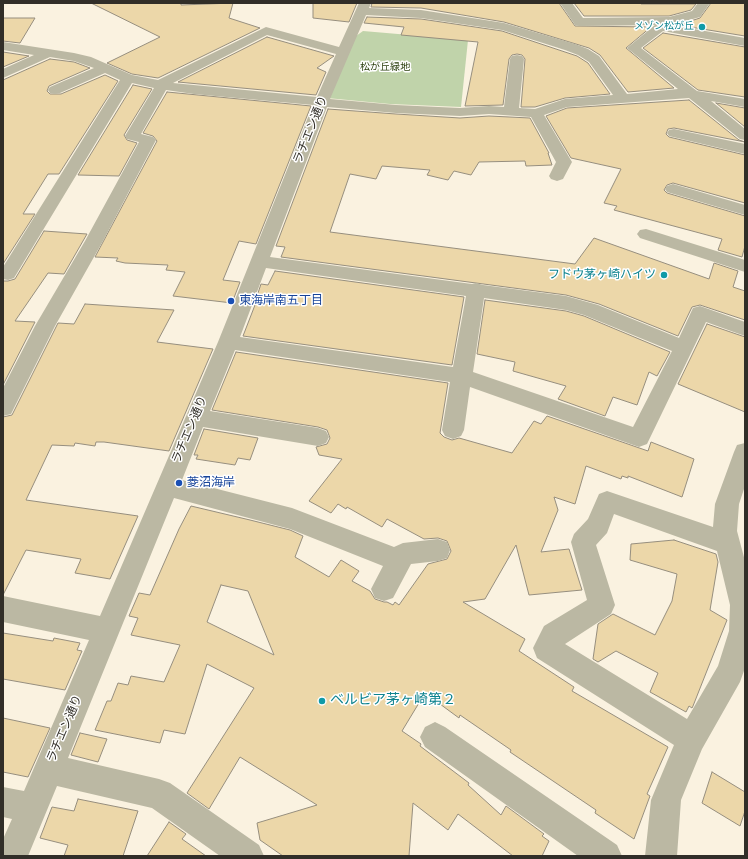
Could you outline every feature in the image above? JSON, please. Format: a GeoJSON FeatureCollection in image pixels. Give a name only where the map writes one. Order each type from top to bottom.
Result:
{"type":"FeatureCollection","features":[{"type":"Feature","properties":{"kind":"street"},"geometry":{"type":"LineString","coordinates":[[566,3],[579,22],[664,24],[745,42]]}},
{"type":"Feature","properties":{"kind":"street"},"geometry":{"type":"LineString","coordinates":[[704,3],[696,14],[664,24],[633,48],[745,136]]}},
{"type":"Feature","properties":{"kind":"street"},"geometry":{"type":"LineString","coordinates":[[364,7],[504,27],[570,47],[583,52],[594,59],[623,98]]}},
{"type":"Feature","properties":{"kind":"street","name":"ラチエン通り"},"geometry":{"type":"LineString","coordinates":[[12,856],[166,486],[228,342],[322,102],[364,7]]}},
{"type":"Feature","properties":{"kind":"street"},"geometry":{"type":"LineString","coordinates":[[3,408],[45,326],[94,241],[148,140],[132,136],[161,85],[164,82],[266,31],[343,52]]}},
{"type":"Feature","properties":{"kind":"street"},"geometry":{"type":"LineString","coordinates":[[3,46],[74,57],[128,78],[161,85],[194,90],[396,109],[460,112],[489,110],[536,113],[565,103],[693,94],[745,103]]}},
{"type":"Feature","properties":{"kind":"street"},"geometry":{"type":"LineString","coordinates":[[3,74],[49,53]]}},
{"type":"Feature","properties":{"kind":"street"},"geometry":{"type":"LineString","coordinates":[[510,111],[517,59]]}},
{"type":"Feature","properties":{"kind":"street"},"geometry":{"type":"LineString","coordinates":[[55,90],[105,68]]}},
{"type":"Feature","properties":{"kind":"street"},"geometry":{"type":"LineString","coordinates":[[8,274],[128,78]]}},
{"type":"Feature","properties":{"kind":"street"},"geometry":{"type":"LineString","coordinates":[[536,113],[564,162],[557,176]]}},
{"type":"Feature","properties":{"kind":"street"},"geometry":{"type":"LineString","coordinates":[[674,132],[745,149]]}},
{"type":"Feature","properties":{"kind":"street"},"geometry":{"type":"LineString","coordinates":[[673,189],[745,210]]}},
{"type":"Feature","properties":{"kind":"street"},"geometry":{"type":"LineString","coordinates":[[646,234],[745,266]]}},
{"type":"Feature","properties":{"kind":"street"},"geometry":{"type":"LineString","coordinates":[[260,261],[566,302],[591,310],[684,348]]}},
{"type":"Feature","properties":{"kind":"street"},"geometry":{"type":"LineString","coordinates":[[453,430],[476,289]]}},
{"type":"Feature","properties":{"kind":"street"},"geometry":{"type":"LineString","coordinates":[[228,342],[462,376],[639,438],[700,313],[745,329]]}},
{"type":"Feature","properties":{"kind":"street"},"geometry":{"type":"LineString","coordinates":[[196,417],[318,437]]}},
{"type":"Feature","properties":{"kind":"street"},"geometry":{"type":"LineString","coordinates":[[661,856],[666,800],[692,739],[738,676],[743,605],[727,504],[745,452]]}},
{"type":"Feature","properties":{"kind":"street"},"geometry":{"type":"LineString","coordinates":[[166,486],[292,519],[400,561]]}},
{"type":"Feature","properties":{"kind":"street"},"geometry":{"type":"LineString","coordinates":[[692,739],[547,648],[554,635],[602,605],[583,542],[598,524],[607,501],[732,538]]}},
{"type":"Feature","properties":{"kind":"street"},"geometry":{"type":"LineString","coordinates":[[384,589],[403,554],[438,550]]}},
{"type":"Feature","properties":{"kind":"street"},"geometry":{"type":"LineString","coordinates":[[3,609],[106,630]]}},
{"type":"Feature","properties":{"kind":"street"},"geometry":{"type":"LineString","coordinates":[[435,737],[606,856]]}},
{"type":"Feature","properties":{"kind":"street"},"geometry":{"type":"LineString","coordinates":[[48,769],[159,794],[248,856]]}},
{"type":"Feature","properties":{"kind":"street"},"geometry":{"type":"LineString","coordinates":[[3,802],[32,808]]}},
{"type":"Feature","properties":{"kind":"green space","name":"松が丘緑地"},"geometry":{"type":"Polygon","coordinates":[[[363,31],[468,40],[461,107],[390,104],[327,98],[349,41],[363,31]]]}},
{"type":"Feature","properties":{"kind":"building"},"geometry":{"type":"Polygon","coordinates":[[[91,3],[181,3],[181,5],[233,3],[229,18],[260,28],[158,78],[132,74],[107,63],[160,37],[91,3]]]}},
{"type":"Feature","properties":{"kind":"building"},"geometry":{"type":"Polygon","coordinates":[[[313,3],[357,3],[349,22],[313,18],[313,3]]]}},
{"type":"Feature","properties":{"kind":"building"},"geometry":{"type":"Polygon","coordinates":[[[372,3],[559,3],[575,26],[651,27],[626,48],[674,88],[628,92],[600,55],[589,48],[504,22],[421,8],[371,7],[372,3]]]}},
{"type":"Feature","properties":{"kind":"building"},"geometry":{"type":"Polygon","coordinates":[[[574,3],[696,4],[691,10],[669,16],[584,16],[574,3]]]}},
{"type":"Feature","properties":{"kind":"building"},"geometry":{"type":"Polygon","coordinates":[[[711,3],[745,3],[745,36],[678,25],[700,18],[711,3]]]}},
{"type":"Feature","properties":{"kind":"building"},"geometry":{"type":"Polygon","coordinates":[[[367,17],[421,19],[502,31],[577,56],[588,63],[610,94],[565,98],[535,107],[521,107],[525,59],[522,55],[517,54],[512,55],[509,59],[503,105],[465,106],[478,42],[401,35],[404,27],[364,23],[367,17]]]}},
{"type":"Feature","properties":{"kind":"building"},"geometry":{"type":"Polygon","coordinates":[[[3,18],[35,18],[20,43],[3,41],[3,18]]]}},
{"type":"Feature","properties":{"kind":"building"},"geometry":{"type":"Polygon","coordinates":[[[663,33],[745,47],[745,97],[698,90],[643,48],[663,33]]]}},
{"type":"Feature","properties":{"kind":"building"},"geometry":{"type":"Polygon","coordinates":[[[267,37],[334,56],[317,68],[326,72],[316,95],[178,82],[267,37]]]}},
{"type":"Feature","properties":{"kind":"building"},"geometry":{"type":"Polygon","coordinates":[[[3,52],[29,56],[3,67],[3,52]]]}},
{"type":"Feature","properties":{"kind":"building"},"geometry":{"type":"Polygon","coordinates":[[[50,59],[74,62],[90,68],[49,86],[47,91],[50,94],[61,94],[105,75],[118,81],[59,174],[48,174],[23,214],[35,214],[3,264],[3,80],[50,59]]]}},
{"type":"Feature","properties":{"kind":"building"},"geometry":{"type":"Polygon","coordinates":[[[133,85],[152,89],[124,135],[127,140],[137,143],[119,176],[78,175],[133,85]]]}},
{"type":"Feature","properties":{"kind":"building"},"geometry":{"type":"Polygon","coordinates":[[[167,92],[311,106],[256,244],[239,241],[223,280],[240,282],[232,303],[173,296],[185,272],[166,270],[168,265],[125,263],[116,261],[118,258],[95,257],[157,141],[153,136],[143,133],[167,92]]]}},
{"type":"Feature","properties":{"kind":"building"},"geometry":{"type":"Polygon","coordinates":[[[689,100],[739,140],[745,142],[674,128],[668,129],[666,134],[669,137],[745,155],[745,203],[673,183],[667,185],[664,190],[667,193],[745,216],[745,246],[742,257],[718,250],[722,239],[614,210],[617,206],[604,203],[621,169],[571,158],[546,116],[567,108],[689,100]]]}},
{"type":"Feature","properties":{"kind":"building"},"geometry":{"type":"Polygon","coordinates":[[[716,103],[745,108],[745,127],[716,103]]]}},
{"type":"Feature","properties":{"kind":"building"},"geometry":{"type":"Polygon","coordinates":[[[328,109],[460,118],[489,116],[530,118],[549,153],[552,165],[526,166],[525,161],[479,162],[471,175],[454,171],[448,180],[427,175],[430,170],[382,166],[376,179],[350,174],[330,232],[575,264],[594,238],[709,279],[714,263],[738,271],[733,287],[745,291],[745,320],[700,305],[692,307],[678,336],[599,304],[566,295],[281,257],[285,247],[276,246],[328,109]]]}},
{"type":"Feature","properties":{"kind":"building"},"geometry":{"type":"Polygon","coordinates":[[[44,231],[87,234],[64,274],[48,273],[15,321],[35,322],[3,385],[3,281],[15,279],[44,231]]]}},
{"type":"Feature","properties":{"kind":"building"},"geometry":{"type":"Polygon","coordinates":[[[275,271],[464,297],[452,365],[243,336],[261,284],[268,285],[275,271]]]}},
{"type":"Feature","properties":{"kind":"building"},"geometry":{"type":"Polygon","coordinates":[[[485,300],[566,311],[584,316],[670,352],[657,376],[649,372],[637,405],[613,397],[605,416],[558,399],[566,386],[513,371],[515,362],[477,354],[485,300]]]}},
{"type":"Feature","properties":{"kind":"building"},"geometry":{"type":"Polygon","coordinates":[[[85,304],[174,310],[157,342],[213,349],[169,451],[104,442],[96,442],[95,446],[75,443],[74,446],[52,445],[26,500],[138,516],[110,579],[75,573],[81,559],[26,550],[3,595],[3,417],[12,415],[58,323],[74,324],[85,304]]]}},
{"type":"Feature","properties":{"kind":"building"},"geometry":{"type":"Polygon","coordinates":[[[707,324],[745,337],[745,412],[678,384],[707,324]]]}},
{"type":"Feature","properties":{"kind":"building"},"geometry":{"type":"Polygon","coordinates":[[[236,352],[448,383],[440,433],[444,437],[452,440],[459,438],[512,453],[534,421],[541,424],[547,416],[648,451],[651,442],[694,459],[682,497],[628,476],[628,478],[622,476],[621,479],[586,466],[575,504],[554,497],[558,510],[541,552],[569,549],[582,590],[529,595],[516,545],[485,599],[463,602],[525,639],[519,651],[574,687],[572,691],[668,747],[647,794],[650,796],[634,839],[595,813],[596,810],[510,752],[511,750],[460,715],[459,718],[425,693],[402,731],[421,744],[420,746],[469,783],[468,785],[501,815],[506,806],[544,834],[542,836],[549,841],[542,856],[513,856],[458,814],[448,830],[413,803],[409,856],[283,856],[260,840],[257,823],[317,805],[240,757],[209,809],[187,793],[254,688],[207,664],[185,734],[164,730],[160,743],[95,730],[107,701],[111,701],[118,683],[128,685],[131,676],[164,682],[180,645],[131,635],[138,618],[129,616],[139,593],[150,595],[179,529],[191,506],[290,530],[303,536],[295,557],[329,577],[341,560],[359,571],[352,581],[370,591],[375,599],[393,605],[395,602],[399,605],[428,564],[447,559],[451,551],[447,541],[438,538],[424,539],[387,519],[382,527],[347,507],[346,509],[338,504],[331,513],[309,501],[342,459],[319,455],[316,447],[327,444],[330,438],[327,430],[318,427],[212,410],[236,352]],[[221,585],[207,622],[274,655],[248,591],[221,585]]]}},
{"type":"Feature","properties":{"kind":"building"},"geometry":{"type":"Polygon","coordinates":[[[204,429],[258,438],[250,460],[238,458],[235,465],[196,459],[198,455],[194,455],[204,429]]]}},
{"type":"Feature","properties":{"kind":"building"},"geometry":{"type":"Polygon","coordinates":[[[674,540],[716,554],[718,562],[710,610],[727,620],[693,706],[692,708],[689,706],[686,712],[650,692],[658,673],[616,651],[598,662],[593,659],[598,624],[613,614],[655,635],[672,601],[677,574],[630,560],[631,544],[674,540]]]}},
{"type":"Feature","properties":{"kind":"building"},"geometry":{"type":"Polygon","coordinates":[[[3,633],[53,641],[54,638],[80,643],[77,650],[82,651],[65,690],[3,679],[3,633]]]}},
{"type":"Feature","properties":{"kind":"building"},"geometry":{"type":"Polygon","coordinates":[[[3,718],[50,728],[28,777],[3,772],[3,718]]]}},
{"type":"Feature","properties":{"kind":"building"},"geometry":{"type":"Polygon","coordinates":[[[80,733],[107,739],[98,762],[71,755],[80,733]]]}},
{"type":"Feature","properties":{"kind":"building"},"geometry":{"type":"Polygon","coordinates":[[[712,772],[745,792],[745,811],[740,826],[702,803],[712,772]]]}},
{"type":"Feature","properties":{"kind":"building"},"geometry":{"type":"Polygon","coordinates":[[[78,799],[138,811],[123,856],[64,856],[68,845],[40,838],[52,807],[74,811],[78,799]]]}},
{"type":"Feature","properties":{"kind":"building"},"geometry":{"type":"Polygon","coordinates":[[[169,822],[186,834],[182,839],[206,856],[147,856],[169,822]]]}},
{"type":"Feature","properties":{"kind":"place","name":"メゾン松が丘"},"geometry":{"type":"Point","coordinates":[702,27]}},
{"type":"Feature","properties":{"kind":"place","name":"フドウ茅ヶ崎ハイツ"},"geometry":{"type":"Point","coordinates":[664,275]}},
{"type":"Feature","properties":{"kind":"place","name":"東海岸南五丁目"},"geometry":{"type":"Point","coordinates":[231,301]}},
{"type":"Feature","properties":{"kind":"place","name":"菱沼海岸"},"geometry":{"type":"Point","coordinates":[179,483]}},
{"type":"Feature","properties":{"kind":"place","name":"ベルビア茅ヶ崎第２"},"geometry":{"type":"Point","coordinates":[322,701]}}]}
